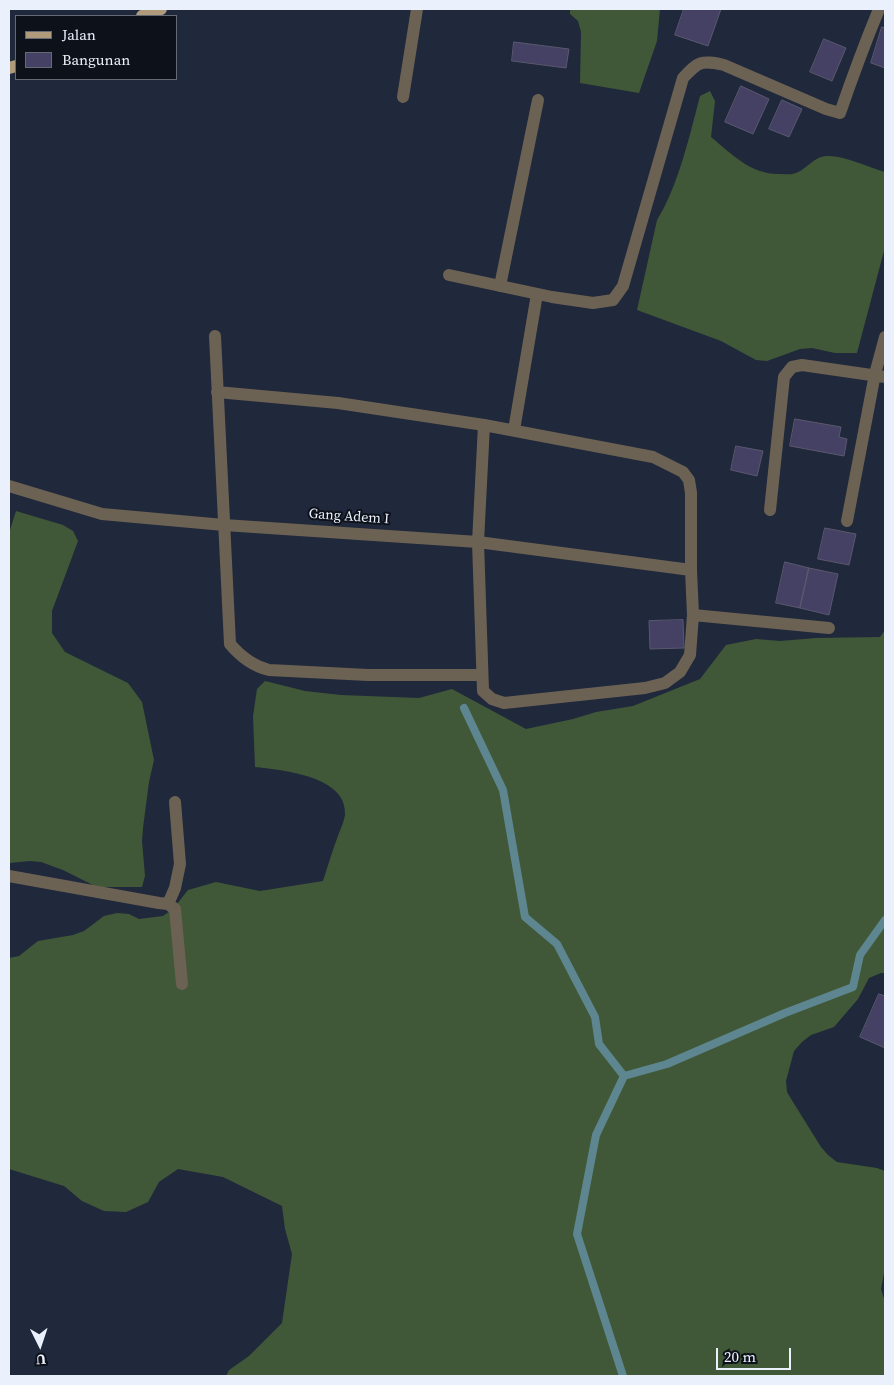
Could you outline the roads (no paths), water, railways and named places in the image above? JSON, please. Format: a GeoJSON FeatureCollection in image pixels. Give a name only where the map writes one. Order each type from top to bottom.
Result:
{"type":"FeatureCollection","features":[{"type":"Feature","properties":{"kind":"main road"},"geometry":{"type":"LineString","coordinates":[[145,15],[161,9]]}},
{"type":"Feature","properties":{"kind":"street"},"geometry":{"type":"LineString","coordinates":[[403,97],[416,9]]}},
{"type":"Feature","properties":{"kind":"street"},"geometry":{"type":"LineString","coordinates":[[449,276],[593,303],[613,300],[623,286],[683,78],[695,65],[706,62],[724,65],[826,109],[840,113],[855,67],[878,9]]}},
{"type":"Feature","properties":{"kind":"street"},"geometry":{"type":"LineString","coordinates":[[500,286],[538,100]]}},
{"type":"Feature","properties":{"kind":"street"},"geometry":{"type":"LineString","coordinates":[[514,430],[537,294]]}},
{"type":"Feature","properties":{"kind":"street"},"geometry":{"type":"LineString","coordinates":[[215,336],[230,644],[237,652],[257,667],[269,670],[368,675],[482,675]]}},
{"type":"Feature","properties":{"kind":"street"},"geometry":{"type":"LineString","coordinates":[[848,521],[880,376],[885,337]]}},
{"type":"Feature","properties":{"kind":"street"},"geometry":{"type":"LineString","coordinates":[[770,510],[784,377],[792,367],[802,365],[880,376]]}},
{"type":"Feature","properties":{"kind":"street"},"geometry":{"type":"LineString","coordinates":[[217,392],[338,403],[484,425],[514,430],[653,458],[684,472],[689,480],[691,493],[693,615],[690,655],[680,672],[665,683],[645,688],[504,703],[492,699],[484,691],[478,542],[484,425]]}},
{"type":"Feature","properties":{"kind":"street","name":"Gang Adem I"},"geometry":{"type":"LineString","coordinates":[[9,486],[102,514],[224,525],[478,542],[691,570]]}},
{"type":"Feature","properties":{"kind":"street"},"geometry":{"type":"LineString","coordinates":[[693,615],[829,628]]}},
{"type":"Feature","properties":{"kind":"street"},"geometry":{"type":"LineString","coordinates":[[168,904],[175,888],[180,864],[175,802]]}},
{"type":"Feature","properties":{"kind":"street"},"geometry":{"type":"LineString","coordinates":[[9,876],[168,904],[175,908],[182,984]]}},
{"type":"Feature","properties":{"kind":"waterway"},"geometry":{"type":"LineString","coordinates":[[464,708],[503,790],[525,917],[557,944],[595,1017],[599,1044],[624,1076]]}},
{"type":"Feature","properties":{"kind":"waterway"},"geometry":{"type":"LineString","coordinates":[[623,1376],[577,1234],[596,1135],[624,1076],[667,1064],[785,1013],[853,987],[860,955],[885,920]]}}]}
